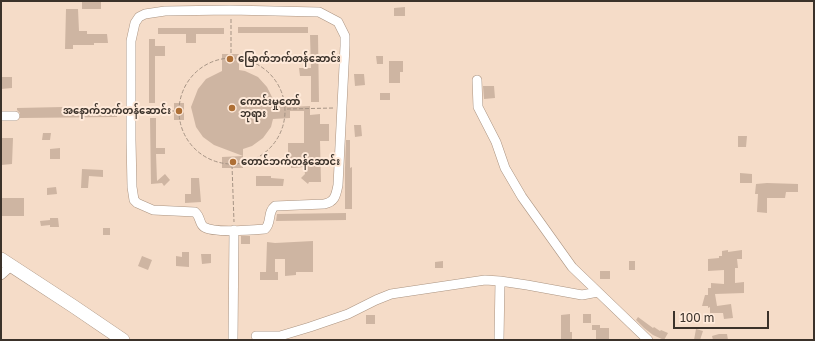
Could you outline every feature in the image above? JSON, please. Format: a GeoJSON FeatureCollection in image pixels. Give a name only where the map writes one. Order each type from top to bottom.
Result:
{"type":"FeatureCollection","features":[{"type":"Feature","properties":{"kind":"highway"},"geometry":{"type":"LineString","coordinates":[[6,262],[123,340]]}},
{"type":"Feature","properties":{"kind":"street"},"geometry":{"type":"LineString","coordinates":[[230,10],[319,12],[338,22],[345,36],[342,108],[338,186],[335,198],[331,202],[324,204],[275,206],[270,211],[268,225],[265,229],[234,230],[209,229],[202,225],[199,216],[192,211],[153,210],[137,203],[134,200],[132,187],[131,41],[135,23],[139,17],[145,14],[165,11],[230,10]]}},
{"type":"Feature","properties":{"kind":"street"},"geometry":{"type":"LineString","coordinates":[[477,80],[478,107],[496,142],[505,168],[522,196],[572,267],[648,340]]}},
{"type":"Feature","properties":{"kind":"street"},"geometry":{"type":"LineString","coordinates":[[1,116],[15,116]]}},
{"type":"Feature","properties":{"kind":"street"},"geometry":{"type":"LineString","coordinates":[[233,340],[234,230]]}},
{"type":"Feature","properties":{"kind":"street"},"geometry":{"type":"LineString","coordinates":[[1,275],[6,262]]}},
{"type":"Feature","properties":{"kind":"street"},"geometry":{"type":"LineString","coordinates":[[256,336],[280,336],[310,327],[348,314],[391,294],[485,280],[582,294],[598,292]]}},
{"type":"Feature","properties":{"kind":"street"},"geometry":{"type":"LineString","coordinates":[[499,340],[500,281]]}},
{"type":"Feature","properties":{"kind":"path"},"geometry":{"type":"LineString","coordinates":[[230,10],[231,58]]}},
{"type":"Feature","properties":{"kind":"path"},"geometry":{"type":"LineString","coordinates":[[221,58],[231,58],[245,59],[261,66],[274,77],[283,92],[286,110],[284,127],[276,142],[264,154],[248,162],[232,164],[213,161],[198,152],[186,139],[180,122],[179,111],[179,104],[184,87],[195,72],[210,62],[221,58]]}},
{"type":"Feature","properties":{"kind":"path"},"geometry":{"type":"LineString","coordinates":[[286,110],[342,108]]}},
{"type":"Feature","properties":{"kind":"path"},"geometry":{"type":"LineString","coordinates":[[131,112],[179,111]]}},
{"type":"Feature","properties":{"kind":"path"},"geometry":{"type":"LineString","coordinates":[[232,164],[234,230]]}},
{"type":"Feature","properties":{"kind":"building"},"geometry":{"type":"Polygon","coordinates":[[[82,1],[101,2],[101,9],[82,9],[82,1]]]}},
{"type":"Feature","properties":{"kind":"building"},"geometry":{"type":"Polygon","coordinates":[[[405,7],[405,16],[394,16],[394,8],[405,7]]]}},
{"type":"Feature","properties":{"kind":"building"},"geometry":{"type":"Polygon","coordinates":[[[66,9],[78,9],[79,31],[87,31],[87,34],[107,34],[108,43],[73,45],[73,49],[65,49],[66,9]]]}},
{"type":"Feature","properties":{"kind":"building"},"geometry":{"type":"Polygon","coordinates":[[[238,27],[308,27],[308,33],[238,33],[238,27]]]}},
{"type":"Feature","properties":{"kind":"building"},"geometry":{"type":"Polygon","coordinates":[[[158,28],[224,28],[224,34],[196,34],[196,43],[186,43],[186,34],[158,34],[158,28]]]}},
{"type":"Feature","properties":{"kind":"building"},"geometry":{"type":"Polygon","coordinates":[[[310,35],[318,35],[319,102],[311,102],[311,76],[300,76],[299,68],[311,68],[310,35]]]}},
{"type":"Feature","properties":{"kind":"building"},"geometry":{"type":"Polygon","coordinates":[[[149,39],[155,39],[155,46],[165,46],[165,56],[155,56],[155,103],[149,103],[149,39]]]}},
{"type":"Feature","properties":{"kind":"building"},"geometry":{"type":"Polygon","coordinates":[[[222,54],[239,54],[239,70],[258,77],[267,87],[274,101],[290,101],[290,107],[310,106],[310,115],[320,114],[320,124],[329,124],[329,141],[320,141],[321,182],[309,182],[308,184],[301,178],[305,174],[304,167],[291,168],[291,160],[288,160],[288,143],[304,143],[304,111],[290,111],[290,118],[273,119],[271,127],[263,138],[252,146],[243,149],[243,156],[214,145],[203,137],[196,127],[191,107],[198,89],[206,79],[222,71],[222,54]]]}},
{"type":"Feature","properties":{"kind":"building"},"geometry":{"type":"Polygon","coordinates":[[[376,56],[383,56],[383,64],[377,64],[376,56]]]}},
{"type":"Feature","properties":{"kind":"building"},"geometry":{"type":"Polygon","coordinates":[[[389,61],[403,61],[403,72],[400,72],[400,83],[389,83],[389,61]]]}},
{"type":"Feature","properties":{"kind":"building"},"geometry":{"type":"Polygon","coordinates":[[[354,74],[364,74],[365,85],[355,86],[354,74]]]}},
{"type":"Feature","properties":{"kind":"building"},"geometry":{"type":"Polygon","coordinates":[[[1,77],[12,77],[12,88],[1,89],[1,77]]]}},
{"type":"Feature","properties":{"kind":"building"},"geometry":{"type":"Polygon","coordinates":[[[483,86],[494,86],[495,98],[484,99],[483,86]]]}},
{"type":"Feature","properties":{"kind":"building"},"geometry":{"type":"Polygon","coordinates":[[[380,93],[390,93],[390,100],[380,100],[380,93]]]}},
{"type":"Feature","properties":{"kind":"building","name":"အနောက်ဘက်တန်ဆောင်း"},"geometry":{"type":"Polygon","coordinates":[[[174,103],[184,103],[184,120],[174,120],[174,103]]]}},
{"type":"Feature","properties":{"kind":"building"},"geometry":{"type":"Polygon","coordinates":[[[117,107],[117,117],[20,118],[20,113],[17,110],[17,108],[117,107]]]}},
{"type":"Feature","properties":{"kind":"building"},"geometry":{"type":"Polygon","coordinates":[[[150,118],[156,118],[156,148],[165,148],[165,154],[156,154],[157,181],[165,174],[170,180],[164,186],[162,183],[151,184],[150,118]]]}},
{"type":"Feature","properties":{"kind":"building"},"geometry":{"type":"Polygon","coordinates":[[[354,125],[361,125],[362,136],[355,137],[354,125]]]}},
{"type":"Feature","properties":{"kind":"building"},"geometry":{"type":"Polygon","coordinates":[[[43,133],[51,133],[50,140],[42,140],[43,133]]]}},
{"type":"Feature","properties":{"kind":"building"},"geometry":{"type":"Polygon","coordinates":[[[738,136],[747,136],[746,147],[738,147],[738,136]]]}},
{"type":"Feature","properties":{"kind":"building"},"geometry":{"type":"Polygon","coordinates":[[[1,138],[13,138],[12,164],[1,165],[1,138]]]}},
{"type":"Feature","properties":{"kind":"building"},"geometry":{"type":"Polygon","coordinates":[[[346,140],[350,140],[350,168],[352,167],[352,209],[345,209],[346,140]]]}},
{"type":"Feature","properties":{"kind":"building"},"geometry":{"type":"Polygon","coordinates":[[[60,148],[60,159],[50,159],[50,149],[60,148]]]}},
{"type":"Feature","properties":{"kind":"building","name":"တောင်ဘက်တန်ဆောင်း"},"geometry":{"type":"Polygon","coordinates":[[[243,156],[243,168],[222,168],[222,157],[243,156]]]}},
{"type":"Feature","properties":{"kind":"building"},"geometry":{"type":"Polygon","coordinates":[[[82,169],[103,170],[103,177],[89,176],[88,188],[81,188],[82,169]]]}},
{"type":"Feature","properties":{"kind":"building"},"geometry":{"type":"Polygon","coordinates":[[[740,173],[752,174],[752,183],[740,183],[740,173]]]}},
{"type":"Feature","properties":{"kind":"building"},"geometry":{"type":"Polygon","coordinates":[[[256,176],[271,176],[271,178],[284,179],[283,186],[256,186],[256,176]]]}},
{"type":"Feature","properties":{"kind":"building"},"geometry":{"type":"Polygon","coordinates":[[[191,178],[199,178],[201,202],[185,203],[185,194],[191,194],[191,178]]]}},
{"type":"Feature","properties":{"kind":"building"},"geometry":{"type":"Polygon","coordinates":[[[756,184],[798,184],[798,192],[786,192],[785,198],[767,198],[767,213],[757,212],[758,194],[755,194],[756,184]]]}},
{"type":"Feature","properties":{"kind":"building"},"geometry":{"type":"Polygon","coordinates":[[[56,187],[57,194],[47,195],[47,188],[56,187]]]}},
{"type":"Feature","properties":{"kind":"building"},"geometry":{"type":"Polygon","coordinates":[[[1,198],[24,198],[24,216],[1,216],[1,198]]]}},
{"type":"Feature","properties":{"kind":"building"},"geometry":{"type":"Polygon","coordinates":[[[346,213],[346,220],[276,221],[277,214],[346,213]]]}},
{"type":"Feature","properties":{"kind":"building"},"geometry":{"type":"Polygon","coordinates":[[[50,218],[58,218],[59,227],[50,227],[50,225],[41,226],[40,221],[50,220],[50,218]]]}},
{"type":"Feature","properties":{"kind":"building"},"geometry":{"type":"Polygon","coordinates":[[[103,228],[110,228],[110,235],[103,235],[103,228]]]}},
{"type":"Feature","properties":{"kind":"building"},"geometry":{"type":"Polygon","coordinates":[[[241,236],[250,236],[250,244],[241,244],[241,236]]]}},
{"type":"Feature","properties":{"kind":"building"},"geometry":{"type":"Polygon","coordinates":[[[313,241],[313,272],[296,272],[296,275],[285,276],[285,259],[275,259],[275,272],[278,272],[278,280],[260,280],[260,272],[266,272],[267,242],[313,241]]]}},
{"type":"Feature","properties":{"kind":"building"},"geometry":{"type":"Polygon","coordinates":[[[728,250],[728,252],[742,250],[742,259],[737,259],[738,268],[735,268],[735,283],[744,282],[744,293],[715,294],[717,306],[731,304],[733,318],[724,319],[723,313],[710,313],[710,307],[708,308],[708,306],[702,306],[705,295],[708,295],[708,288],[711,288],[711,283],[724,284],[724,270],[708,271],[708,259],[719,258],[719,256],[722,256],[722,251],[728,250]]]}},
{"type":"Feature","properties":{"kind":"building"},"geometry":{"type":"Polygon","coordinates":[[[182,252],[189,252],[189,267],[176,266],[176,256],[182,257],[182,252]]]}},
{"type":"Feature","properties":{"kind":"building"},"geometry":{"type":"Polygon","coordinates":[[[201,254],[211,254],[211,263],[202,264],[201,254]]]}},
{"type":"Feature","properties":{"kind":"building"},"geometry":{"type":"Polygon","coordinates":[[[142,256],[152,260],[148,270],[138,266],[142,256]]]}},
{"type":"Feature","properties":{"kind":"building"},"geometry":{"type":"Polygon","coordinates":[[[443,261],[443,268],[435,268],[435,262],[443,261]]]}},
{"type":"Feature","properties":{"kind":"building"},"geometry":{"type":"Polygon","coordinates":[[[629,261],[635,261],[635,270],[629,270],[629,261]]]}},
{"type":"Feature","properties":{"kind":"building"},"geometry":{"type":"Polygon","coordinates":[[[600,271],[610,271],[610,279],[600,279],[600,271]]]}},
{"type":"Feature","properties":{"kind":"building"},"geometry":{"type":"Polygon","coordinates":[[[570,314],[570,332],[572,332],[572,340],[561,340],[561,315],[570,314]]]}},
{"type":"Feature","properties":{"kind":"building"},"geometry":{"type":"Polygon","coordinates":[[[583,314],[591,314],[591,323],[583,323],[583,314]]]}},
{"type":"Feature","properties":{"kind":"building"},"geometry":{"type":"Polygon","coordinates":[[[366,315],[375,315],[375,324],[366,324],[366,315]]]}},
{"type":"Feature","properties":{"kind":"building"},"geometry":{"type":"Polygon","coordinates":[[[638,317],[653,328],[654,327],[660,331],[661,330],[668,333],[664,340],[653,335],[644,328],[636,320],[638,317]]]}},
{"type":"Feature","properties":{"kind":"building"},"geometry":{"type":"Polygon","coordinates":[[[592,325],[600,325],[600,328],[609,328],[609,340],[596,340],[596,330],[592,330],[592,325]]]}},
{"type":"Feature","properties":{"kind":"building"},"geometry":{"type":"Polygon","coordinates":[[[696,329],[703,331],[700,340],[694,340],[696,329]]]}},
{"type":"Feature","properties":{"kind":"building"},"geometry":{"type":"Polygon","coordinates":[[[727,334],[728,340],[713,340],[712,336],[727,334]]]}},
{"type":"Feature","properties":{"kind":"place","name":"မြောက်ဘက်တန်ဆောင်း"},"geometry":{"type":"Point","coordinates":[230,59]}},
{"type":"Feature","properties":{"kind":"place","name":"ကောင်းမှုတော် ဘုရား"},"geometry":{"type":"Point","coordinates":[232,108]}},
{"type":"Feature","properties":{"kind":"place","name":"အနောက်ဘက်တန်ဆောင်း"},"geometry":{"type":"Point","coordinates":[179,111]}},
{"type":"Feature","properties":{"kind":"place","name":"တောင်ဘက်တန်ဆောင်း"},"geometry":{"type":"Point","coordinates":[233,162]}}]}
